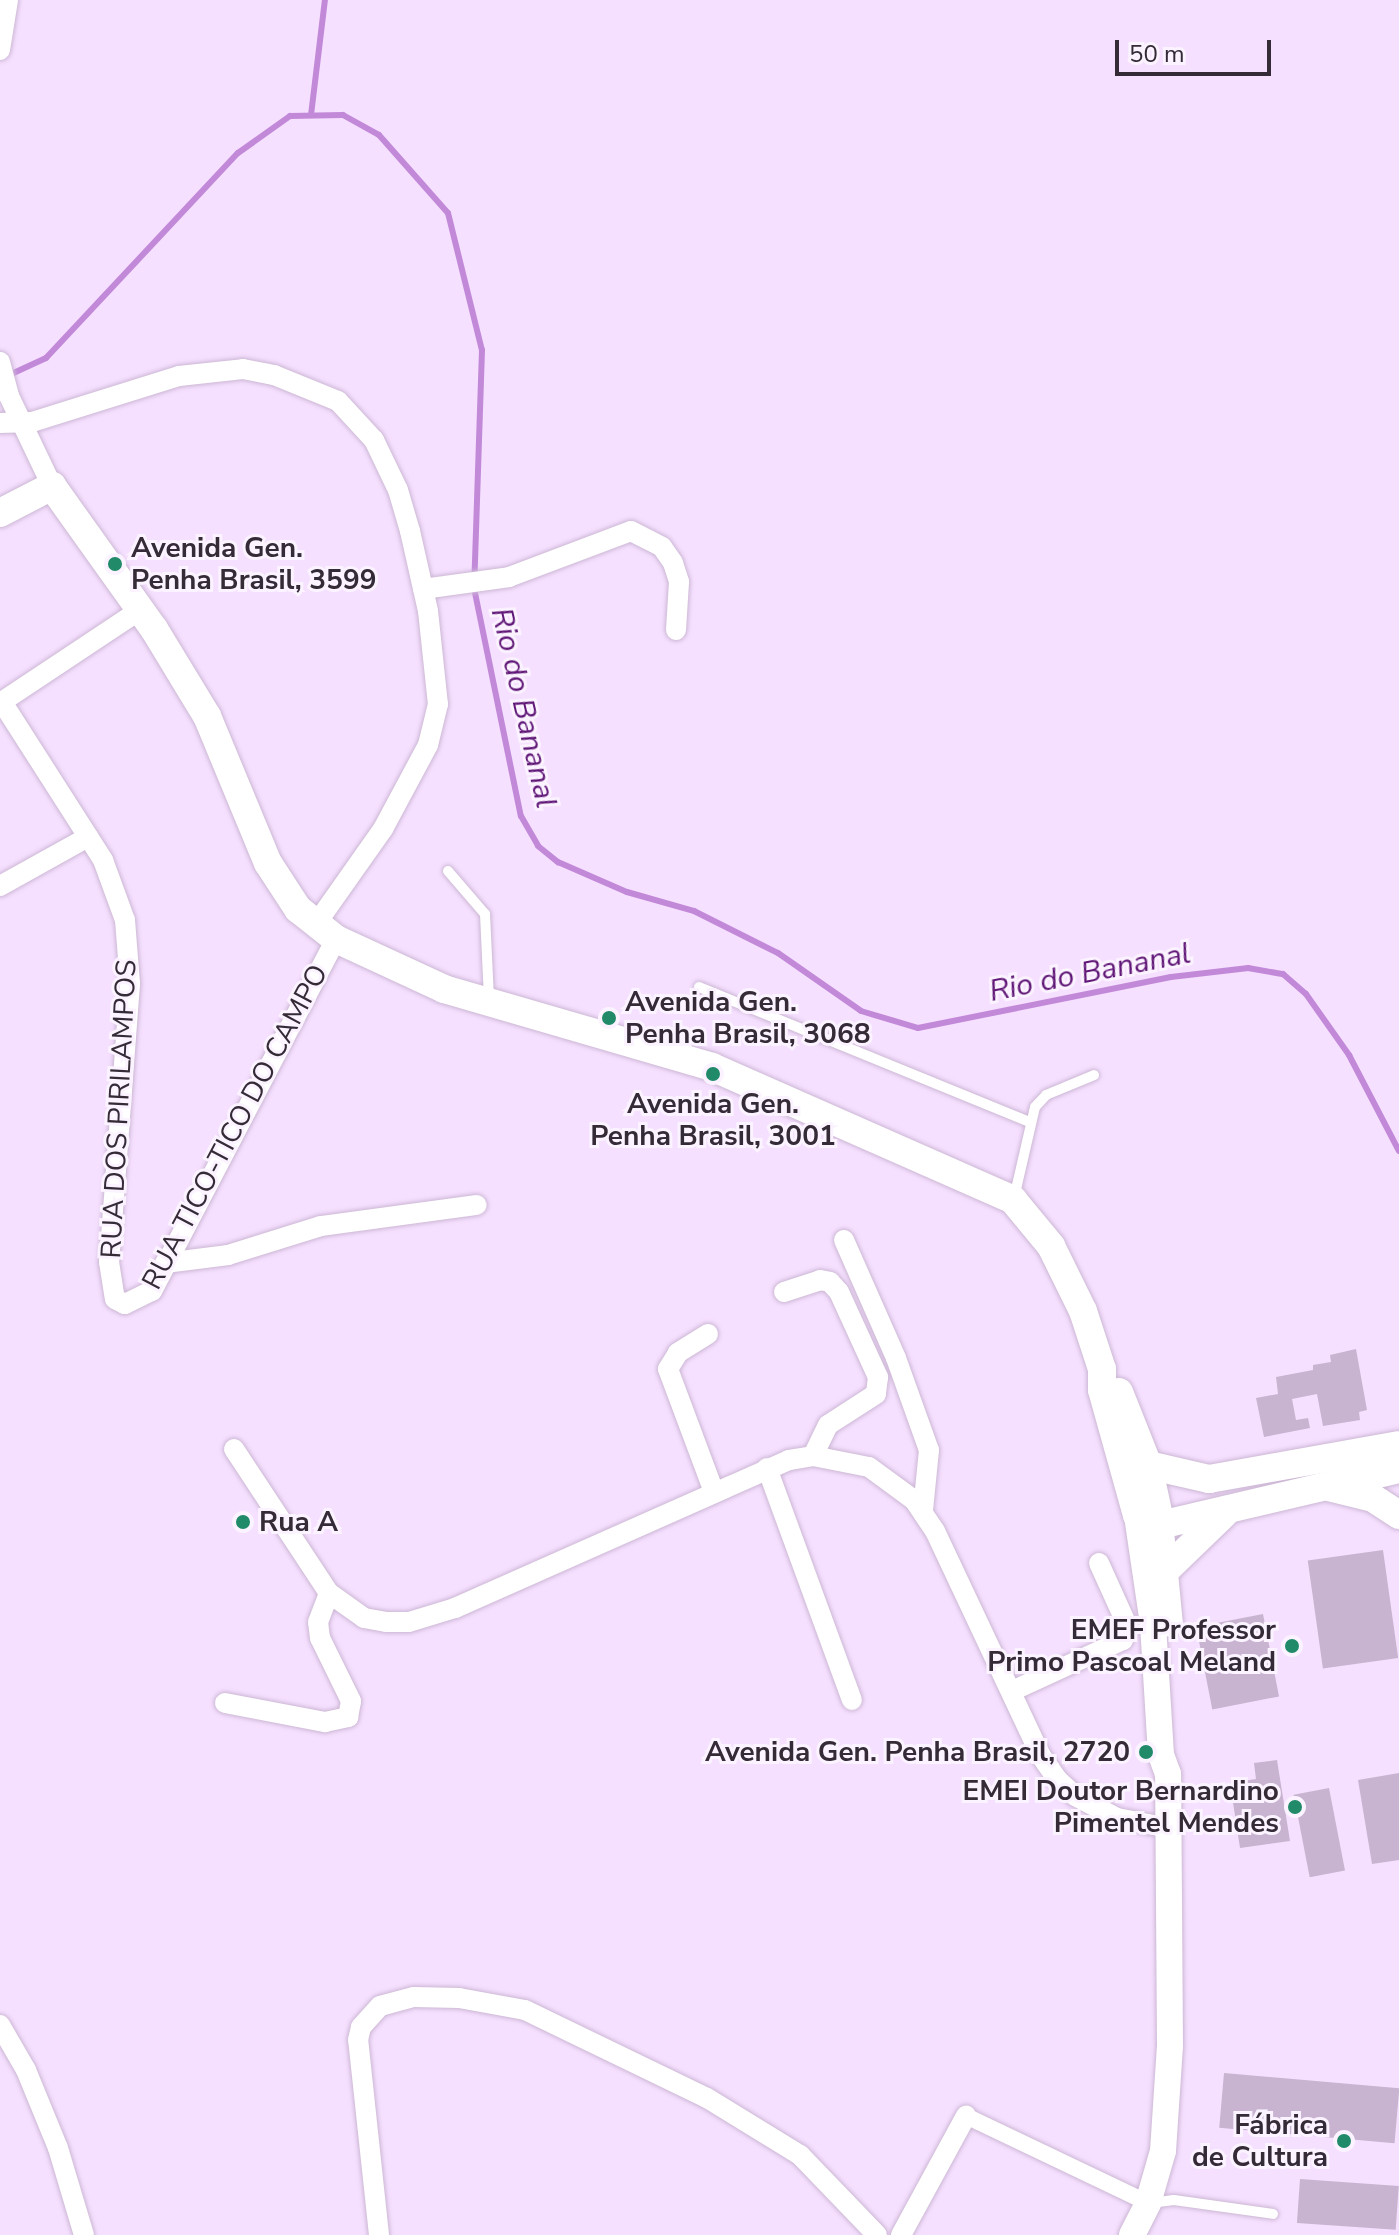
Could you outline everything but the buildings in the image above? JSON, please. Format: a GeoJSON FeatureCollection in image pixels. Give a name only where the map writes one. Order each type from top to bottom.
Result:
{"type":"FeatureCollection","features":[{"type":"Feature","properties":{"kind":"main road"},"geometry":{"type":"LineString","coordinates":[[0,513],[52,486],[140,610],[207,716],[268,863],[298,909],[326,932],[398,971],[489,1004],[607,1032],[712,1067],[1013,1200],[1065,1271],[1102,1369],[1102,1390],[1137,1468]]}},
{"type":"Feature","properties":{"kind":"main road"},"geometry":{"type":"LineString","coordinates":[[1102,1369],[1117,1385],[1136,1433],[1137,1468],[1148,1518],[1182,1521],[1235,1504],[1399,1469]]}},
{"type":"Feature","properties":{"kind":"main road"},"geometry":{"type":"LineString","coordinates":[[1136,1433],[1174,1457],[1235,1474]]}},
{"type":"Feature","properties":{"kind":"main road"},"geometry":{"type":"LineString","coordinates":[[1137,1468],[1209,1479],[1399,1445]]}},
{"type":"Feature","properties":{"kind":"main road"},"geometry":{"type":"LineString","coordinates":[[1315,1488],[1354,1492],[1399,1515]]}},
{"type":"Feature","properties":{"kind":"main road"},"geometry":{"type":"LineString","coordinates":[[1167,1569],[1190,1541],[1235,1504]]}},
{"type":"Feature","properties":{"kind":"street"},"geometry":{"type":"LineString","coordinates":[[0,50],[0,32],[8,0]]}},
{"type":"Feature","properties":{"kind":"street"},"geometry":{"type":"LineString","coordinates":[[0,362],[9,396],[52,486]]}},
{"type":"Feature","properties":{"kind":"street","name":"RUA TICO-TICO DO CAMPO"},"geometry":{"type":"LineString","coordinates":[[0,423],[23,423],[211,370],[243,369],[310,388],[338,401],[374,440],[398,490],[423,589],[438,681],[435,724],[383,829],[326,932],[152,1291],[125,1304]]}},
{"type":"Feature","properties":{"kind":"street"},"geometry":{"type":"LineString","coordinates":[[423,589],[509,577],[613,534],[647,535],[662,547],[679,582],[676,630]]}},
{"type":"Feature","properties":{"kind":"street"},"geometry":{"type":"LineString","coordinates":[[1,702],[140,610]]}},
{"type":"Feature","properties":{"kind":"street","name":"RUA DOS PIRILAMPOS"},"geometry":{"type":"LineString","coordinates":[[1,702],[88,837],[121,900],[128,944],[125,1080],[109,1262],[110,1286],[125,1304]]}},
{"type":"Feature","properties":{"kind":"street"},"geometry":{"type":"LineString","coordinates":[[0,886],[88,837]]}},
{"type":"Feature","properties":{"kind":"street"},"geometry":{"type":"LineString","coordinates":[[165,1263],[228,1255],[321,1226],[477,1205]]}},
{"type":"Feature","properties":{"kind":"street"},"geometry":{"type":"LineString","coordinates":[[844,1240],[896,1358],[929,1450],[923,1510]]}},
{"type":"Feature","properties":{"kind":"street"},"geometry":{"type":"LineString","coordinates":[[784,1292],[820,1280],[830,1282],[839,1292],[878,1377],[876,1394],[828,1425],[813,1456]]}},
{"type":"Feature","properties":{"kind":"street"},"geometry":{"type":"LineString","coordinates":[[708,1334],[678,1353],[668,1369],[714,1492]]}},
{"type":"Feature","properties":{"kind":"street"},"geometry":{"type":"LineString","coordinates":[[234,1449],[329,1593],[364,1618],[409,1622],[430,1617],[767,1468],[813,1456],[869,1467],[923,1510],[1041,1756],[1075,1796],[1117,1818],[1169,1828]]}},
{"type":"Feature","properties":{"kind":"street"},"geometry":{"type":"LineString","coordinates":[[767,1468],[852,1700]]}},
{"type":"Feature","properties":{"kind":"street"},"geometry":{"type":"LineString","coordinates":[[1148,1518],[1167,1569],[1175,1756],[1168,1774]]}},
{"type":"Feature","properties":{"kind":"street"},"geometry":{"type":"LineString","coordinates":[[1132,2235],[1148,2203],[1169,2105],[1168,1774],[1161,1755],[1148,1518]]}},
{"type":"Feature","properties":{"kind":"street"},"geometry":{"type":"LineString","coordinates":[[1012,1691],[1123,1640],[1127,1625],[1099,1563]]}},
{"type":"Feature","properties":{"kind":"street"},"geometry":{"type":"LineString","coordinates":[[225,1703],[325,1722],[348,1717],[351,1701],[320,1638],[318,1622],[329,1593]]}},
{"type":"Feature","properties":{"kind":"street"},"geometry":{"type":"LineString","coordinates":[[379,2235],[358,2040],[361,2027],[380,2006],[414,1997],[459,1998],[525,2010],[707,2098],[800,2155],[838,2188],[877,2235]]}},
{"type":"Feature","properties":{"kind":"street"},"geometry":{"type":"LineString","coordinates":[[0,2025],[26,2070],[58,2148],[84,2235]]}},
{"type":"Feature","properties":{"kind":"street"},"geometry":{"type":"LineString","coordinates":[[901,2235],[966,2116],[1148,2203]]}},
{"type":"Feature","properties":{"kind":"lane"},"geometry":{"type":"LineString","coordinates":[[448,871],[485,914],[489,1004]]}},
{"type":"Feature","properties":{"kind":"lane"},"geometry":{"type":"LineString","coordinates":[[699,987],[1029,1122]]}},
{"type":"Feature","properties":{"kind":"lane"},"geometry":{"type":"LineString","coordinates":[[1013,1200],[1029,1122],[1046,1095],[1094,1075]]}},
{"type":"Feature","properties":{"kind":"lane"},"geometry":{"type":"LineString","coordinates":[[1148,2203],[1174,2200],[1273,2214]]}},
{"type":"Feature","properties":{"kind":"waterway"},"geometry":{"type":"LineString","coordinates":[[311,115],[325,0]]}},
{"type":"Feature","properties":{"kind":"waterway","name":"Rio do Bananal"},"geometry":{"type":"LineString","coordinates":[[7,376],[46,358],[238,153],[290,116],[343,115],[379,135],[448,213],[482,350],[474,588],[521,816],[538,846],[558,862],[627,892],[694,911],[778,953],[861,1011],[918,1028],[1171,977],[1248,968],[1283,974],[1306,994],[1349,1055],[1399,1151]]}},
{"type":"Feature","properties":{"kind":"place","name":"Avenida Gen. Penha Brasil, 3599"},"geometry":{"type":"Point","coordinates":[115,564]}},
{"type":"Feature","properties":{"kind":"place","name":"Avenida Gen. Penha Brasil, 3068"},"geometry":{"type":"Point","coordinates":[609,1018]}},
{"type":"Feature","properties":{"kind":"place","name":"Avenida Gen. Penha Brasil, 3001"},"geometry":{"type":"Point","coordinates":[713,1074]}},
{"type":"Feature","properties":{"kind":"place","name":"Rua A"},"geometry":{"type":"Point","coordinates":[243,1522]}},
{"type":"Feature","properties":{"kind":"place","name":"EMEF Professor Primo Pascoal Meland"},"geometry":{"type":"Point","coordinates":[1292,1646]}},
{"type":"Feature","properties":{"kind":"place","name":"Avenida Gen. Penha Brasil, 2720"},"geometry":{"type":"Point","coordinates":[1146,1752]}},
{"type":"Feature","properties":{"kind":"place","name":"EMEI Doutor Bernardino Pimentel Mendes"},"geometry":{"type":"Point","coordinates":[1295,1807]}},
{"type":"Feature","properties":{"kind":"place","name":"Fábrica de Cultura"},"geometry":{"type":"Point","coordinates":[1344,2141]}}]}
